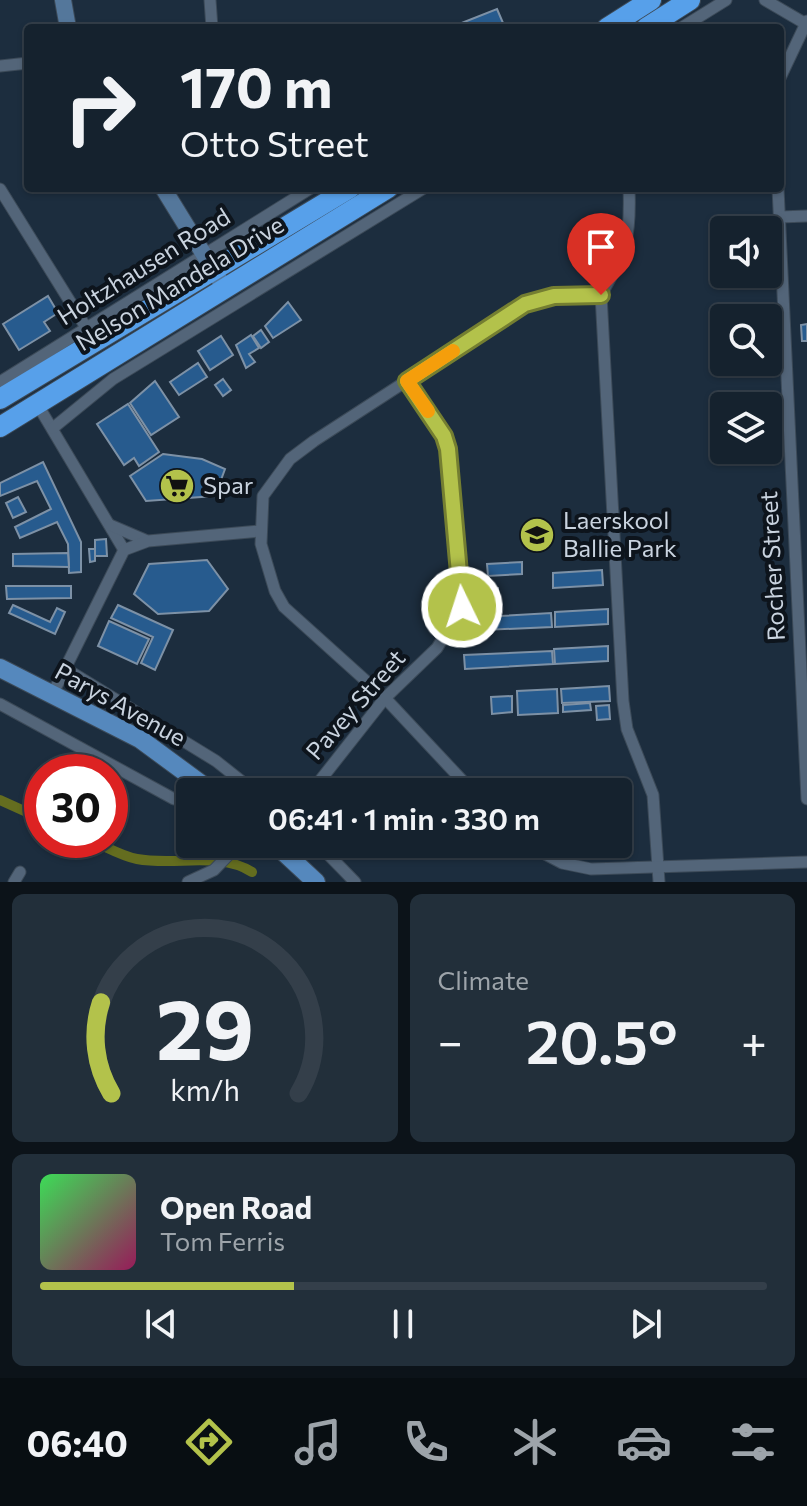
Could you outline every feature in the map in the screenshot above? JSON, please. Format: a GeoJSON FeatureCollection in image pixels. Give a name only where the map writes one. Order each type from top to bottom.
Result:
{"type":"FeatureCollection","features":[{"type":"Feature","properties":{"kind":"highway"},"geometry":{"type":"LineString","coordinates":[[613,24],[651,0]]}},
{"type":"Feature","properties":{"kind":"highway"},"geometry":{"type":"LineString","coordinates":[[652,24],[690,0]]}},
{"type":"Feature","properties":{"kind":"highway","name":"Nelson Mandela Drive"},"geometry":{"type":"LineString","coordinates":[[0,399],[343,192]]}},
{"type":"Feature","properties":{"kind":"highway","name":"Nelson Mandela Drive"},"geometry":{"type":"LineString","coordinates":[[0,427],[214,270],[380,192]]}},
{"type":"Feature","properties":{"kind":"main road","name":"Parys Avenue"},"geometry":{"type":"LineString","coordinates":[[0,668],[140,739],[193,778]]}},
{"type":"Feature","properties":{"kind":"main road"},"geometry":{"type":"LineString","coordinates":[[290,858],[316,882]]}},
{"type":"Feature","properties":{"kind":"street"},"geometry":{"type":"LineString","coordinates":[[210,0],[212,24]]}},
{"type":"Feature","properties":{"kind":"street"},"geometry":{"type":"LineString","coordinates":[[687,24],[726,0]]}},
{"type":"Feature","properties":{"kind":"street"},"geometry":{"type":"LineString","coordinates":[[765,0],[806,22],[784,69]]}},
{"type":"Feature","properties":{"kind":"street"},"geometry":{"type":"LineString","coordinates":[[0,66],[24,63]]}},
{"type":"Feature","properties":{"kind":"street"},"geometry":{"type":"LineString","coordinates":[[0,189],[87,329]]}},
{"type":"Feature","properties":{"kind":"street"},"geometry":{"type":"LineString","coordinates":[[165,192],[214,270]]}},
{"type":"Feature","properties":{"kind":"street","name":"Holtzhausen Road"},"geometry":{"type":"LineString","coordinates":[[0,382],[87,329],[214,270],[306,192]]}},
{"type":"Feature","properties":{"kind":"street"},"geometry":{"type":"LineString","coordinates":[[53,428],[113,379],[417,192]]}},
{"type":"Feature","properties":{"kind":"street"},"geometry":{"type":"LineString","coordinates":[[629,192],[628,240],[624,255],[601,295],[625,719],[653,795],[659,882]]}},
{"type":"Feature","properties":{"kind":"street","name":"Rocher Street"},"geometry":{"type":"LineString","coordinates":[[778,192],[780,216]]}},
{"type":"Feature","properties":{"kind":"street"},"geometry":{"type":"LineString","coordinates":[[782,217],[807,216]]}},
{"type":"Feature","properties":{"kind":"street","name":"Rocher Street"},"geometry":{"type":"LineString","coordinates":[[782,258],[807,799]]}},
{"type":"Feature","properties":{"kind":"street"},"geometry":{"type":"LineString","coordinates":[[460,778],[385,698],[284,607],[269,576],[260,531],[266,488],[290,459],[525,304],[554,296],[601,295]]}},
{"type":"Feature","properties":{"kind":"street","name":"Pavey Street"},"geometry":{"type":"LineString","coordinates":[[322,778],[385,698],[437,648],[462,607],[448,449],[444,436],[407,381]]}},
{"type":"Feature","properties":{"kind":"street"},"geometry":{"type":"LineString","coordinates":[[36,402],[124,550]]}},
{"type":"Feature","properties":{"kind":"street"},"geometry":{"type":"LineString","coordinates":[[109,525],[148,541]]}},
{"type":"Feature","properties":{"kind":"street"},"geometry":{"type":"LineString","coordinates":[[109,525],[114,567]]}},
{"type":"Feature","properties":{"kind":"street"},"geometry":{"type":"LineString","coordinates":[[53,693],[124,550],[148,541],[260,531]]}},
{"type":"Feature","properties":{"kind":"street","name":"Parys Avenue"},"geometry":{"type":"LineString","coordinates":[[66,669],[216,761],[237,778]]}},
{"type":"Feature","properties":{"kind":"street"},"geometry":{"type":"LineString","coordinates":[[0,704],[174,799]]}},
{"type":"Feature","properties":{"kind":"street"},"geometry":{"type":"LineString","coordinates":[[188,882],[206,876],[226,858]]}},
{"type":"Feature","properties":{"kind":"street"},"geometry":{"type":"LineString","coordinates":[[332,858],[355,882]]}},
{"type":"Feature","properties":{"kind":"street"},"geometry":{"type":"LineString","coordinates":[[556,858],[577,868],[807,862]]}},
{"type":"Feature","properties":{"kind":"building"},"geometry":{"type":"Polygon","coordinates":[[[497,9],[503,23],[500,24],[459,24],[497,9]]]}},
{"type":"Feature","properties":{"kind":"building"},"geometry":{"type":"Polygon","coordinates":[[[48,296],[58,313],[44,322],[50,331],[19,350],[3,324],[48,296]]]}},
{"type":"Feature","properties":{"kind":"building"},"geometry":{"type":"Polygon","coordinates":[[[288,302],[301,320],[273,338],[265,326],[288,302]]]}},
{"type":"Feature","properties":{"kind":"building"},"geometry":{"type":"Polygon","coordinates":[[[807,324],[807,341],[802,341],[801,325],[807,324]]]}},
{"type":"Feature","properties":{"kind":"building"},"geometry":{"type":"Polygon","coordinates":[[[261,330],[269,342],[261,348],[253,336],[261,330]]]}},
{"type":"Feature","properties":{"kind":"building"},"geometry":{"type":"Polygon","coordinates":[[[251,335],[259,348],[249,354],[255,362],[246,368],[236,345],[251,335]]]}},
{"type":"Feature","properties":{"kind":"building"},"geometry":{"type":"Polygon","coordinates":[[[221,336],[233,355],[210,370],[198,351],[221,336]]]}},
{"type":"Feature","properties":{"kind":"building"},"geometry":{"type":"Polygon","coordinates":[[[198,363],[207,377],[179,395],[170,382],[198,363]]]}},
{"type":"Feature","properties":{"kind":"building"},"geometry":{"type":"Polygon","coordinates":[[[223,379],[231,390],[223,396],[215,385],[223,379]]]}},
{"type":"Feature","properties":{"kind":"building"},"geometry":{"type":"Polygon","coordinates":[[[155,381],[179,417],[151,435],[130,403],[155,381]]]}},
{"type":"Feature","properties":{"kind":"building"},"geometry":{"type":"Polygon","coordinates":[[[128,404],[159,452],[139,466],[134,458],[124,465],[97,424],[128,404]]]}},
{"type":"Feature","properties":{"kind":"building","name":"Spar"},"geometry":{"type":"Polygon","coordinates":[[[163,454],[202,459],[225,469],[215,496],[146,501],[130,476],[163,454]]]}},
{"type":"Feature","properties":{"kind":"building"},"geometry":{"type":"Polygon","coordinates":[[[43,462],[81,542],[81,572],[69,573],[68,544],[57,522],[20,538],[15,527],[51,509],[37,481],[0,496],[0,483],[43,462]]]}},
{"type":"Feature","properties":{"kind":"building"},"geometry":{"type":"Polygon","coordinates":[[[18,497],[26,512],[13,518],[6,503],[18,497]]]}},
{"type":"Feature","properties":{"kind":"building"},"geometry":{"type":"Polygon","coordinates":[[[106,539],[107,556],[95,556],[95,540],[106,539]]]}},
{"type":"Feature","properties":{"kind":"building"},"geometry":{"type":"Polygon","coordinates":[[[89,549],[95,549],[95,561],[90,562],[89,549]]]}},
{"type":"Feature","properties":{"kind":"building"},"geometry":{"type":"Polygon","coordinates":[[[68,553],[69,567],[13,566],[13,554],[68,553]]]}},
{"type":"Feature","properties":{"kind":"building"},"geometry":{"type":"Polygon","coordinates":[[[207,560],[228,589],[209,611],[158,614],[134,594],[149,564],[207,560]]]}},
{"type":"Feature","properties":{"kind":"building"},"geometry":{"type":"Polygon","coordinates":[[[522,562],[522,574],[488,576],[487,564],[522,562]]]}},
{"type":"Feature","properties":{"kind":"building"},"geometry":{"type":"Polygon","coordinates":[[[602,570],[603,585],[553,588],[553,573],[602,570]]]}},
{"type":"Feature","properties":{"kind":"building"},"geometry":{"type":"Polygon","coordinates":[[[6,586],[71,586],[71,598],[7,599],[6,586]]]}},
{"type":"Feature","properties":{"kind":"building"},"geometry":{"type":"Polygon","coordinates":[[[498,588],[499,601],[479,603],[478,590],[498,588]]]}},
{"type":"Feature","properties":{"kind":"building"},"geometry":{"type":"Polygon","coordinates":[[[13,605],[50,622],[57,608],[65,612],[55,634],[9,613],[13,605]]]}},
{"type":"Feature","properties":{"kind":"building"},"geometry":{"type":"Polygon","coordinates":[[[118,605],[173,630],[155,670],[141,663],[153,637],[111,618],[118,605]]]}},
{"type":"Feature","properties":{"kind":"building"},"geometry":{"type":"Polygon","coordinates":[[[608,609],[608,624],[555,627],[555,612],[608,609]]]}},
{"type":"Feature","properties":{"kind":"building"},"geometry":{"type":"Polygon","coordinates":[[[551,613],[552,627],[484,630],[483,617],[551,613]]]}},
{"type":"Feature","properties":{"kind":"building"},"geometry":{"type":"Polygon","coordinates":[[[109,621],[149,639],[137,664],[98,646],[109,621]]]}},
{"type":"Feature","properties":{"kind":"building"},"geometry":{"type":"Polygon","coordinates":[[[608,646],[608,661],[555,664],[554,649],[608,646]]]}},
{"type":"Feature","properties":{"kind":"building"},"geometry":{"type":"Polygon","coordinates":[[[552,651],[553,664],[465,669],[464,655],[552,651]]]}},
{"type":"Feature","properties":{"kind":"building"},"geometry":{"type":"Polygon","coordinates":[[[609,686],[610,701],[562,703],[561,689],[609,686]]]}},
{"type":"Feature","properties":{"kind":"building"},"geometry":{"type":"Polygon","coordinates":[[[557,689],[558,713],[518,715],[517,691],[557,689]]]}},
{"type":"Feature","properties":{"kind":"building"},"geometry":{"type":"Polygon","coordinates":[[[512,696],[512,712],[492,714],[491,697],[512,696]]]}},
{"type":"Feature","properties":{"kind":"building"},"geometry":{"type":"Polygon","coordinates":[[[590,703],[591,710],[563,712],[563,705],[590,703]]]}},
{"type":"Feature","properties":{"kind":"building"},"geometry":{"type":"Polygon","coordinates":[[[609,705],[610,719],[597,720],[596,706],[609,705]]]}},
{"type":"Feature","properties":{"kind":"waterway"},"geometry":{"type":"LineString","coordinates":[[0,800],[24,811]]}},
{"type":"Feature","properties":{"kind":"waterway"},"geometry":{"type":"LineString","coordinates":[[128,856],[152,861],[226,862],[252,872]]}},
{"type":"Feature","properties":{"kind":"slow traffic"},"geometry":{"type":"LineString","coordinates":[[428,411],[407,381],[453,351]]}},
{"type":"Feature","properties":{"kind":"place","name":"Spar"},"geometry":{"type":"Point","coordinates":[177,486]}},
{"type":"Feature","properties":{"kind":"place","name":"Laerskool Ballie Park"},"geometry":{"type":"Point","coordinates":[537,535]}},
{"type":"Feature","properties":{"kind":"route"},"geometry":{"type":"LineString","coordinates":[[462,607],[448,449],[444,436],[407,381],[525,304],[554,296],[601,295]]}}]}
